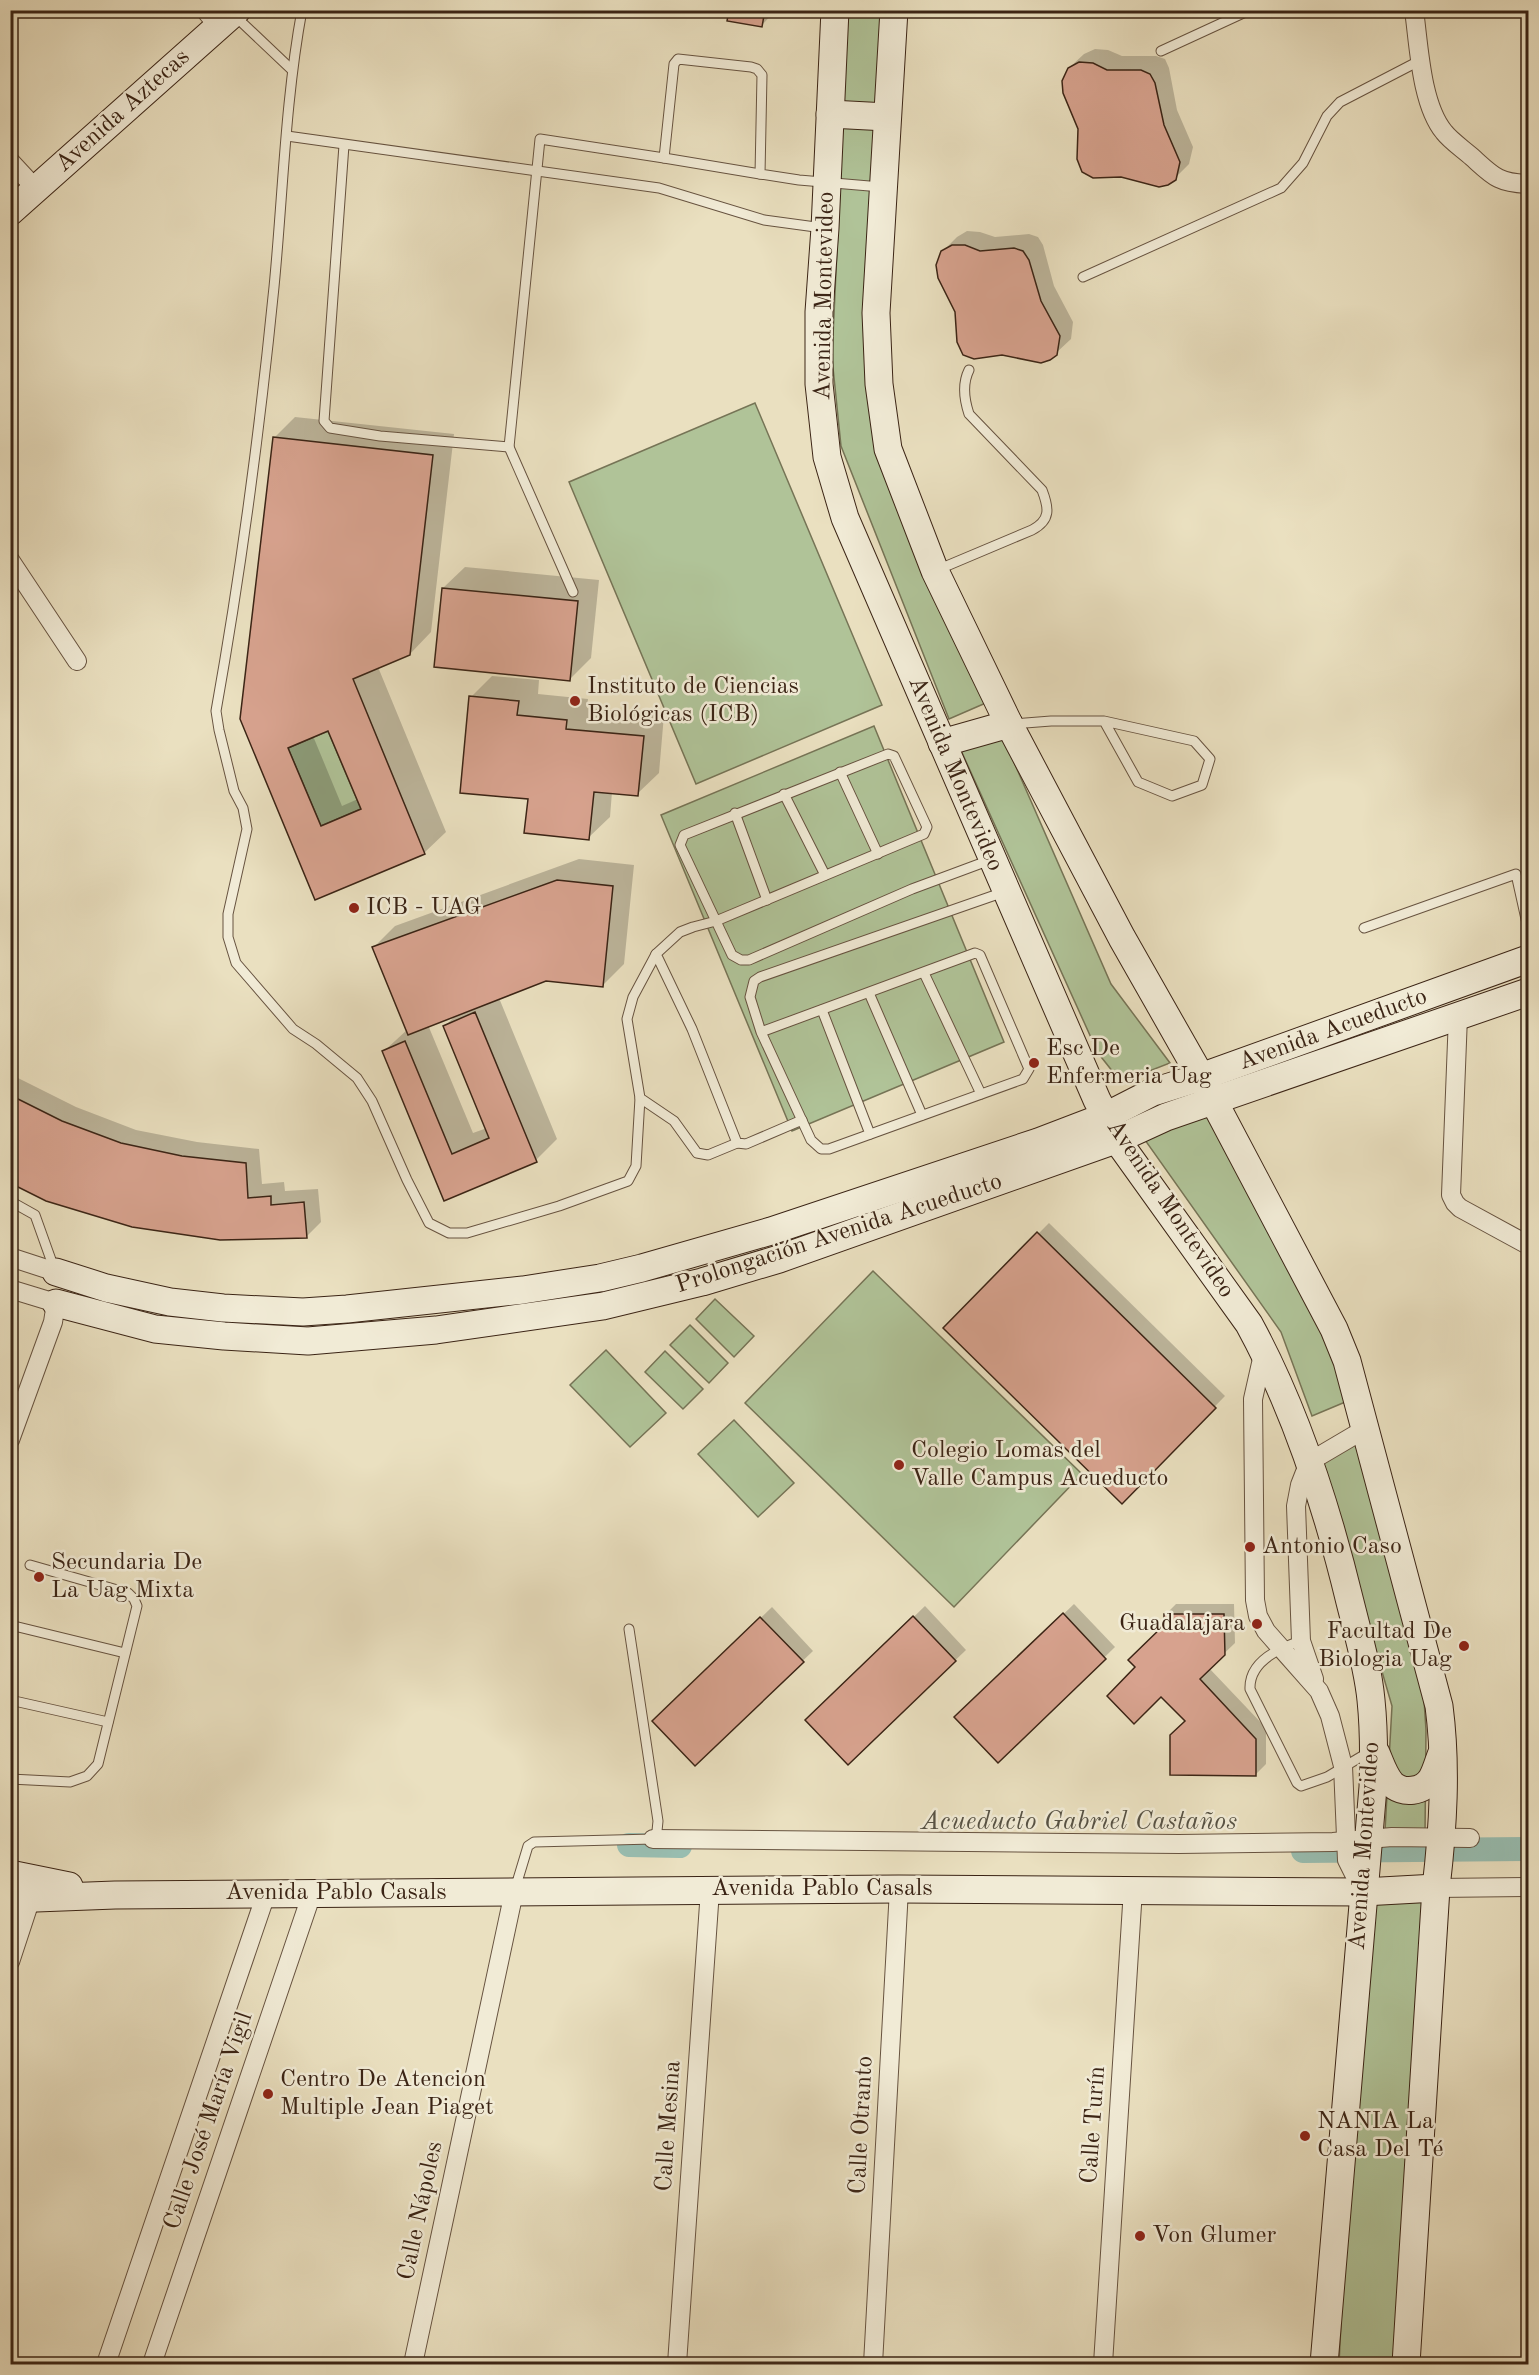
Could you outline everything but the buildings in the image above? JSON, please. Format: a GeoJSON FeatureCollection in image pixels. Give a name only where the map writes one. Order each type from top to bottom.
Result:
{"type":"FeatureCollection","features":[{"type":"Feature","properties":{"kind":"street","name":"Avenida Montevideo"},"geometry":{"type":"LineString","coordinates":[[835,10],[819,312],[819,384],[827,456],[844,518],[1112,1128],[1249,1324],[1264,1350],[1309,1462],[1337,1548],[1360,1644],[1371,1698],[1374,1749],[1358,1840],[1363,1892],[1324,2364]]}},
{"type":"Feature","properties":{"kind":"street"},"geometry":{"type":"LineString","coordinates":[[894,10],[876,313],[879,384],[888,449],[935,571],[1010,724],[1122,938],[1202,1077],[1334,1329],[1347,1360],[1439,1706],[1444,1746],[1442,1838],[1436,1888],[1406,2364]]}},
{"type":"Feature","properties":{"kind":"street"},"geometry":{"type":"LineString","coordinates":[[1414,10],[1421,60],[1434,113],[1444,132],[1497,179],[1528,184]]}},
{"type":"Feature","properties":{"kind":"street","name":"Avenida Aztecas"},"geometry":{"type":"LineString","coordinates":[[10,212],[223,15]]}},
{"type":"Feature","properties":{"kind":"street"},"geometry":{"type":"LineString","coordinates":[[830,114],[887,117]]}},
{"type":"Feature","properties":{"kind":"street"},"geometry":{"type":"LineString","coordinates":[[10,161],[36,189]]}},
{"type":"Feature","properties":{"kind":"street"},"geometry":{"type":"LineString","coordinates":[[10,560],[76,661]]}},
{"type":"Feature","properties":{"kind":"street"},"geometry":{"type":"LineString","coordinates":[[942,743],[1010,724]]}},
{"type":"Feature","properties":{"kind":"street","name":"Avenida Acueducto"},"geometry":{"type":"LineString","coordinates":[[1112,1128],[1153,1092],[1202,1077],[1528,959]]}},
{"type":"Feature","properties":{"kind":"street","name":"Avenida Acueducto"},"geometry":{"type":"LineString","coordinates":[[1112,1128],[1157,1121],[1528,992]]}},
{"type":"Feature","properties":{"kind":"street"},"geometry":{"type":"LineString","coordinates":[[1387,1011],[1396,1038]]}},
{"type":"Feature","properties":{"kind":"street"},"geometry":{"type":"LineString","coordinates":[[1458,1016],[1451,1195],[1460,1208],[1528,1245]]}},
{"type":"Feature","properties":{"kind":"street","name":"Prolongación Avenida Acueducto"},"geometry":{"type":"LineString","coordinates":[[56,1272],[106,1288],[170,1302],[223,1308],[303,1312],[523,1290],[600,1278],[642,1268],[771,1231],[1038,1142],[1112,1128]]}},
{"type":"Feature","properties":{"kind":"street","name":"Prolongación Avenida Acueducto"},"geometry":{"type":"LineString","coordinates":[[57,1303],[156,1329],[308,1341],[436,1330],[603,1306],[702,1282],[779,1259],[1112,1128]]}},
{"type":"Feature","properties":{"kind":"street"},"geometry":{"type":"LineString","coordinates":[[10,1257],[56,1272]]}},
{"type":"Feature","properties":{"kind":"street"},"geometry":{"type":"LineString","coordinates":[[600,1278],[603,1306]]}},
{"type":"Feature","properties":{"kind":"street"},"geometry":{"type":"LineString","coordinates":[[10,1288],[57,1303],[53,1322],[10,1440]]}},
{"type":"Feature","properties":{"kind":"street"},"geometry":{"type":"LineString","coordinates":[[1264,1350],[1253,1399],[1255,1600],[1258,1617],[1266,1631],[1319,1691]]}},
{"type":"Feature","properties":{"kind":"street"},"geometry":{"type":"LineString","coordinates":[[1358,1840],[1330,1716],[1301,1641],[1296,1506],[1300,1485],[1309,1462],[1365,1429]]}},
{"type":"Feature","properties":{"kind":"street"},"geometry":{"type":"LineString","coordinates":[[1374,1749],[1389,1781],[1398,1788],[1410,1791],[1423,1788],[1432,1778],[1444,1746]]}},
{"type":"Feature","properties":{"kind":"street"},"geometry":{"type":"LineString","coordinates":[[652,1839],[1157,1844],[1470,1838]]}},
{"type":"Feature","properties":{"kind":"street","name":"Avenida Pablo Casals"},"geometry":{"type":"LineString","coordinates":[[10,1874],[26,1892],[115,1895],[899,1888],[1363,1892],[1528,1887]]}},
{"type":"Feature","properties":{"kind":"street","name":"Calle Otranto"},"geometry":{"type":"LineString","coordinates":[[873,2364],[899,1888]]}},
{"type":"Feature","properties":{"kind":"street","name":"Calle Turín"},"geometry":{"type":"LineString","coordinates":[[1103,2364],[1133,1889]]}},
{"type":"Feature","properties":{"kind":"street","name":"Calle Mesina"},"geometry":{"type":"LineString","coordinates":[[677,2364],[710,1890]]}},
{"type":"Feature","properties":{"kind":"street"},"geometry":{"type":"LineString","coordinates":[[10,1962],[26,1892]]}},
{"type":"Feature","properties":{"kind":"street","name":"Calle Nápoles"},"geometry":{"type":"LineString","coordinates":[[413,2364],[514,1892]]}},
{"type":"Feature","properties":{"kind":"street","name":"Calle José María Vigil"},"geometry":{"type":"LineString","coordinates":[[152,2364],[312,1893]]}},
{"type":"Feature","properties":{"kind":"street","name":"Calle José María Vigil"},"geometry":{"type":"LineString","coordinates":[[106,2364],[266,1894]]}},
{"type":"Feature","properties":{"kind":"lane"},"geometry":{"type":"LineString","coordinates":[[302,10],[291,69],[274,289],[236,598],[216,711],[234,790],[243,808],[247,829],[228,914],[228,938],[236,963],[293,1029],[316,1044],[357,1078],[372,1101],[407,1180],[429,1222],[449,1233],[467,1233],[560,1206],[628,1181],[636,1166],[640,1098],[627,1019],[633,997],[656,954],[680,932],[716,921],[878,854],[927,832],[927,827],[894,756],[888,753],[687,832],[681,839],[680,845],[716,921],[732,955],[741,960],[749,960],[912,889],[992,859]]}},
{"type":"Feature","properties":{"kind":"lane"},"geometry":{"type":"LineString","coordinates":[[1161,51],[1250,10]]}},
{"type":"Feature","properties":{"kind":"lane"},"geometry":{"type":"LineString","coordinates":[[223,15],[291,69]]}},
{"type":"Feature","properties":{"kind":"lane"},"geometry":{"type":"LineString","coordinates":[[664,158],[674,64],[678,59],[751,67],[762,75],[760,174]]}},
{"type":"Feature","properties":{"kind":"lane"},"geometry":{"type":"LineString","coordinates":[[1083,277],[1281,188],[1303,163],[1327,116],[1340,102],[1421,60]]}},
{"type":"Feature","properties":{"kind":"lane"},"geometry":{"type":"LineString","coordinates":[[287,136],[659,188],[764,220],[825,228]]}},
{"type":"Feature","properties":{"kind":"lane"},"geometry":{"type":"LineString","coordinates":[[573,592],[509,447],[540,138],[760,174],[827,183],[883,187]]}},
{"type":"Feature","properties":{"kind":"lane"},"geometry":{"type":"LineString","coordinates":[[344,145],[324,421],[326,425],[330,429],[380,436],[509,447]]}},
{"type":"Feature","properties":{"kind":"lane"},"geometry":{"type":"LineString","coordinates":[[935,571],[1032,530],[1042,525],[1047,516],[1047,503],[1042,490],[969,414],[964,399],[965,377],[969,370]]}},
{"type":"Feature","properties":{"kind":"lane"},"geometry":{"type":"LineString","coordinates":[[1010,724],[1104,721],[1194,741],[1210,759],[1202,785],[1172,796],[1138,782],[1104,721]]}},
{"type":"Feature","properties":{"kind":"lane"},"geometry":{"type":"LineString","coordinates":[[840,772],[878,854]]}},
{"type":"Feature","properties":{"kind":"lane"},"geometry":{"type":"LineString","coordinates":[[784,794],[825,875]]}},
{"type":"Feature","properties":{"kind":"lane"},"geometry":{"type":"LineString","coordinates":[[735,813],[767,900]]}},
{"type":"Feature","properties":{"kind":"lane"},"geometry":{"type":"LineString","coordinates":[[1364,928],[1516,874],[1528,927]]}},
{"type":"Feature","properties":{"kind":"lane"},"geometry":{"type":"LineString","coordinates":[[761,1032],[975,954],[980,955],[1029,1069],[1023,1079],[829,1149],[820,1149],[811,1140],[761,1032],[750,997],[754,981],[760,977],[1006,891]]}},
{"type":"Feature","properties":{"kind":"lane"},"geometry":{"type":"LineString","coordinates":[[656,954],[692,1029],[737,1143]]}},
{"type":"Feature","properties":{"kind":"lane"},"geometry":{"type":"LineString","coordinates":[[749,960],[760,977]]}},
{"type":"Feature","properties":{"kind":"lane"},"geometry":{"type":"LineString","coordinates":[[924,973],[981,1094]]}},
{"type":"Feature","properties":{"kind":"lane"},"geometry":{"type":"LineString","coordinates":[[869,993],[922,1115]]}},
{"type":"Feature","properties":{"kind":"lane"},"geometry":{"type":"LineString","coordinates":[[822,1010],[870,1134]]}},
{"type":"Feature","properties":{"kind":"lane"},"geometry":{"type":"LineString","coordinates":[[640,1098],[674,1121],[698,1153],[708,1155],[737,1143],[746,1144],[802,1120]]}},
{"type":"Feature","properties":{"kind":"lane"},"geometry":{"type":"LineString","coordinates":[[10,1201],[35,1215],[39,1221],[56,1272]]}},
{"type":"Feature","properties":{"kind":"lane"},"geometry":{"type":"LineString","coordinates":[[10,1779],[70,1782],[87,1776],[98,1764],[137,1606],[128,1593],[30,1564]]}},
{"type":"Feature","properties":{"kind":"lane"},"geometry":{"type":"LineString","coordinates":[[10,1625],[125,1653]]}},
{"type":"Feature","properties":{"kind":"lane"},"geometry":{"type":"LineString","coordinates":[[514,1892],[528,1846],[534,1842],[652,1839],[657,1831],[658,1821],[629,1629]]}},
{"type":"Feature","properties":{"kind":"lane"},"geometry":{"type":"LineString","coordinates":[[1301,1641],[1280,1647],[1251,1674],[1251,1689],[1297,1783],[1300,1786],[1327,1777],[1374,1749]]}},
{"type":"Feature","properties":{"kind":"lane"},"geometry":{"type":"LineString","coordinates":[[10,1700],[108,1722]]}},
{"type":"Feature","properties":{"kind":"green space"},"geometry":{"type":"Polygon","coordinates":[[[848,11],[887,11],[870,373],[988,702],[949,719],[841,446],[832,358],[848,11]]]}},
{"type":"Feature","properties":{"kind":"green space"},"geometry":{"type":"Polygon","coordinates":[[[755,403],[882,705],[696,784],[569,482],[755,403]]]}},
{"type":"Feature","properties":{"kind":"green space"},"geometry":{"type":"Polygon","coordinates":[[[874,726],[1004,1042],[792,1131],[661,815],[874,726]]]}},
{"type":"Feature","properties":{"kind":"green space"},"geometry":{"type":"Polygon","coordinates":[[[328,731],[361,809],[321,826],[288,748],[328,731]]]}},
{"type":"Feature","properties":{"kind":"green space"},"geometry":{"type":"Polygon","coordinates":[[[1002,735],[1111,984],[1170,1063],[1121,1082],[1098,1053],[959,746],[1002,735]]]}},
{"type":"Feature","properties":{"kind":"green space"},"geometry":{"type":"Polygon","coordinates":[[[1205,1111],[1310,1289],[1350,1400],[1312,1416],[1281,1332],[1140,1133],[1205,1111]]]}},
{"type":"Feature","properties":{"kind":"green space"},"geometry":{"type":"Polygon","coordinates":[[[873,1271],[1082,1474],[954,1607],[745,1403],[873,1271]]]}},
{"type":"Feature","properties":{"kind":"green space"},"geometry":{"type":"Polygon","coordinates":[[[715,1299],[754,1336],[734,1357],[696,1319],[715,1299]]]}},
{"type":"Feature","properties":{"kind":"green space"},"geometry":{"type":"Polygon","coordinates":[[[690,1325],[728,1363],[709,1383],[670,1345],[690,1325]]]}},
{"type":"Feature","properties":{"kind":"green space"},"geometry":{"type":"Polygon","coordinates":[[[606,1350],[666,1413],[630,1447],[570,1385],[606,1350]]]}},
{"type":"Feature","properties":{"kind":"green space"},"geometry":{"type":"Polygon","coordinates":[[[665,1351],[703,1389],[683,1409],[645,1372],[665,1351]]]}},
{"type":"Feature","properties":{"kind":"green space"},"geometry":{"type":"Polygon","coordinates":[[[734,1420],[794,1483],[758,1517],[698,1454],[734,1420]]]}},
{"type":"Feature","properties":{"kind":"green space"},"geometry":{"type":"Polygon","coordinates":[[[1361,1438],[1421,1655],[1426,1730],[1425,1835],[1385,1831],[1392,1706],[1321,1461],[1361,1438]]]}},
{"type":"Feature","properties":{"kind":"green space"},"geometry":{"type":"Polygon","coordinates":[[[1427,1899],[1400,2364],[1339,2364],[1348,2183],[1369,1904],[1427,1899]]]}},
{"type":"Feature","properties":{"kind":"waterway","name":"Acueducto Gabriel Castaños"},"geometry":{"type":"LineString","coordinates":[[629,1845],[680,1846]]}},
{"type":"Feature","properties":{"kind":"waterway","name":"Acueducto Gabriel Castaños"},"geometry":{"type":"LineString","coordinates":[[1303,1851],[1528,1849]]}},
{"type":"Feature","properties":{"kind":"place","name":"Instituto de Ciencias Biológicas (ICB)"},"geometry":{"type":"Point","coordinates":[575,701]}},
{"type":"Feature","properties":{"kind":"place","name":"ICB - UAG"},"geometry":{"type":"Point","coordinates":[354,908]}},
{"type":"Feature","properties":{"kind":"place","name":"Esc De Enfermeria Uag"},"geometry":{"type":"Point","coordinates":[1034,1063]}},
{"type":"Feature","properties":{"kind":"place","name":"Colegio Lomas del Valle Campus Acueducto"},"geometry":{"type":"Point","coordinates":[899,1465]}},
{"type":"Feature","properties":{"kind":"place","name":"Antonio Caso"},"geometry":{"type":"Point","coordinates":[1250,1547]}},
{"type":"Feature","properties":{"kind":"place","name":"Secundaria De La Uag Mixta"},"geometry":{"type":"Point","coordinates":[39,1577]}},
{"type":"Feature","properties":{"kind":"place","name":"Guadalajara"},"geometry":{"type":"Point","coordinates":[1257,1624]}},
{"type":"Feature","properties":{"kind":"place","name":"Facultad De Biologia Uag"},"geometry":{"type":"Point","coordinates":[1464,1646]}},
{"type":"Feature","properties":{"kind":"place","name":"Centro De Atencion Multiple Jean Piaget"},"geometry":{"type":"Point","coordinates":[268,2094]}},
{"type":"Feature","properties":{"kind":"place","name":"NANIA La Casa Del Té"},"geometry":{"type":"Point","coordinates":[1305,2136]}},
{"type":"Feature","properties":{"kind":"place","name":"Von Glumer"},"geometry":{"type":"Point","coordinates":[1140,2236]}}]}
